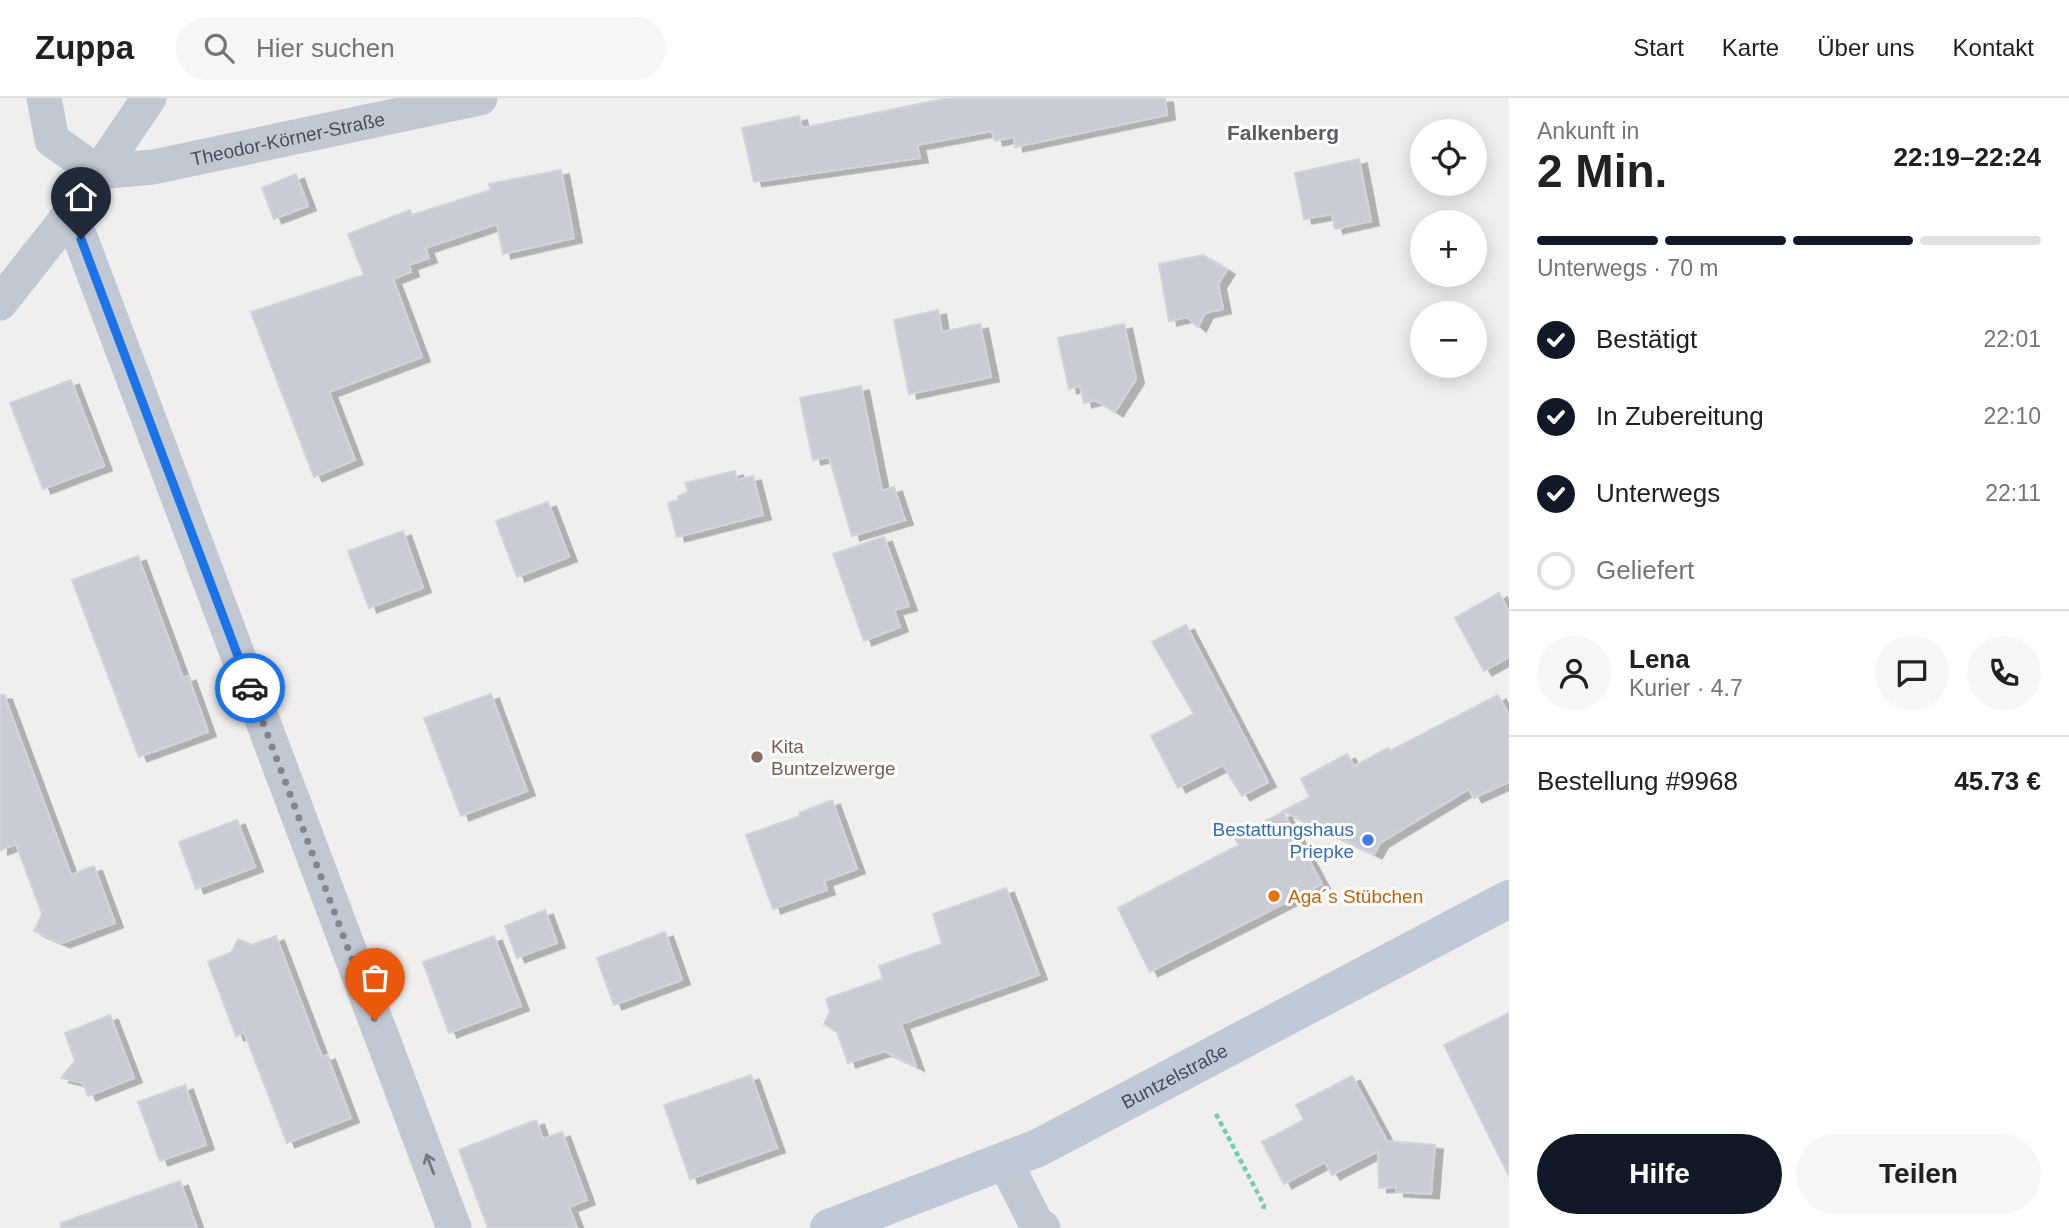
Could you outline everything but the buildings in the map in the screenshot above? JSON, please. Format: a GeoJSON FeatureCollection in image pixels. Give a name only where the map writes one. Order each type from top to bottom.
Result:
{"type":"FeatureCollection","features":[{"type":"Feature","properties":{"kind":"street"},"geometry":{"type":"LineString","coordinates":[[44,98],[52,140],[97,172]]}},
{"type":"Feature","properties":{"kind":"street"},"geometry":{"type":"LineString","coordinates":[[0,303],[71,213],[149,98]]}},
{"type":"Feature","properties":{"kind":"street","name":"Theodor-Körner-Straße"},"geometry":{"type":"LineString","coordinates":[[97,172],[153,167],[480,98]]}},
{"type":"Feature","properties":{"kind":"street"},"geometry":{"type":"LineString","coordinates":[[71,213],[454,1228]]}},
{"type":"Feature","properties":{"kind":"street","name":"Buntzelstraße"},"geometry":{"type":"LineString","coordinates":[[829,1228],[1005,1162],[1126,1104],[1509,899]]}},
{"type":"Feature","properties":{"kind":"street"},"geometry":{"type":"LineString","coordinates":[[1005,1162],[1036,1223],[1043,1228]]}},
{"type":"Feature","properties":{"kind":"path"},"geometry":{"type":"LineString","coordinates":[[1216,1114],[1264,1205],[1263,1212]]}},
{"type":"Feature","properties":{"kind":"way so far"},"geometry":{"type":"LineString","coordinates":[[250,688],[375,1020]]}},
{"type":"Feature","properties":{"kind":"place","name":"Kita Buntzelzwerge"},"geometry":{"type":"Point","coordinates":[757,757]}},
{"type":"Feature","properties":{"kind":"place","name":"Bestattungshaus Priepke"},"geometry":{"type":"Point","coordinates":[1368,840]}},
{"type":"Feature","properties":{"kind":"place","name":"Aga´s Stübchen"},"geometry":{"type":"Point","coordinates":[1274,896]}},
{"type":"Feature","properties":{"kind":"district","name":"Falkenberg"},"geometry":{"type":"Point","coordinates":[1283,133]}},
{"type":"Feature","properties":{"kind":"route"},"geometry":{"type":"LineString","coordinates":[[81,239],[250,688]]}}]}
